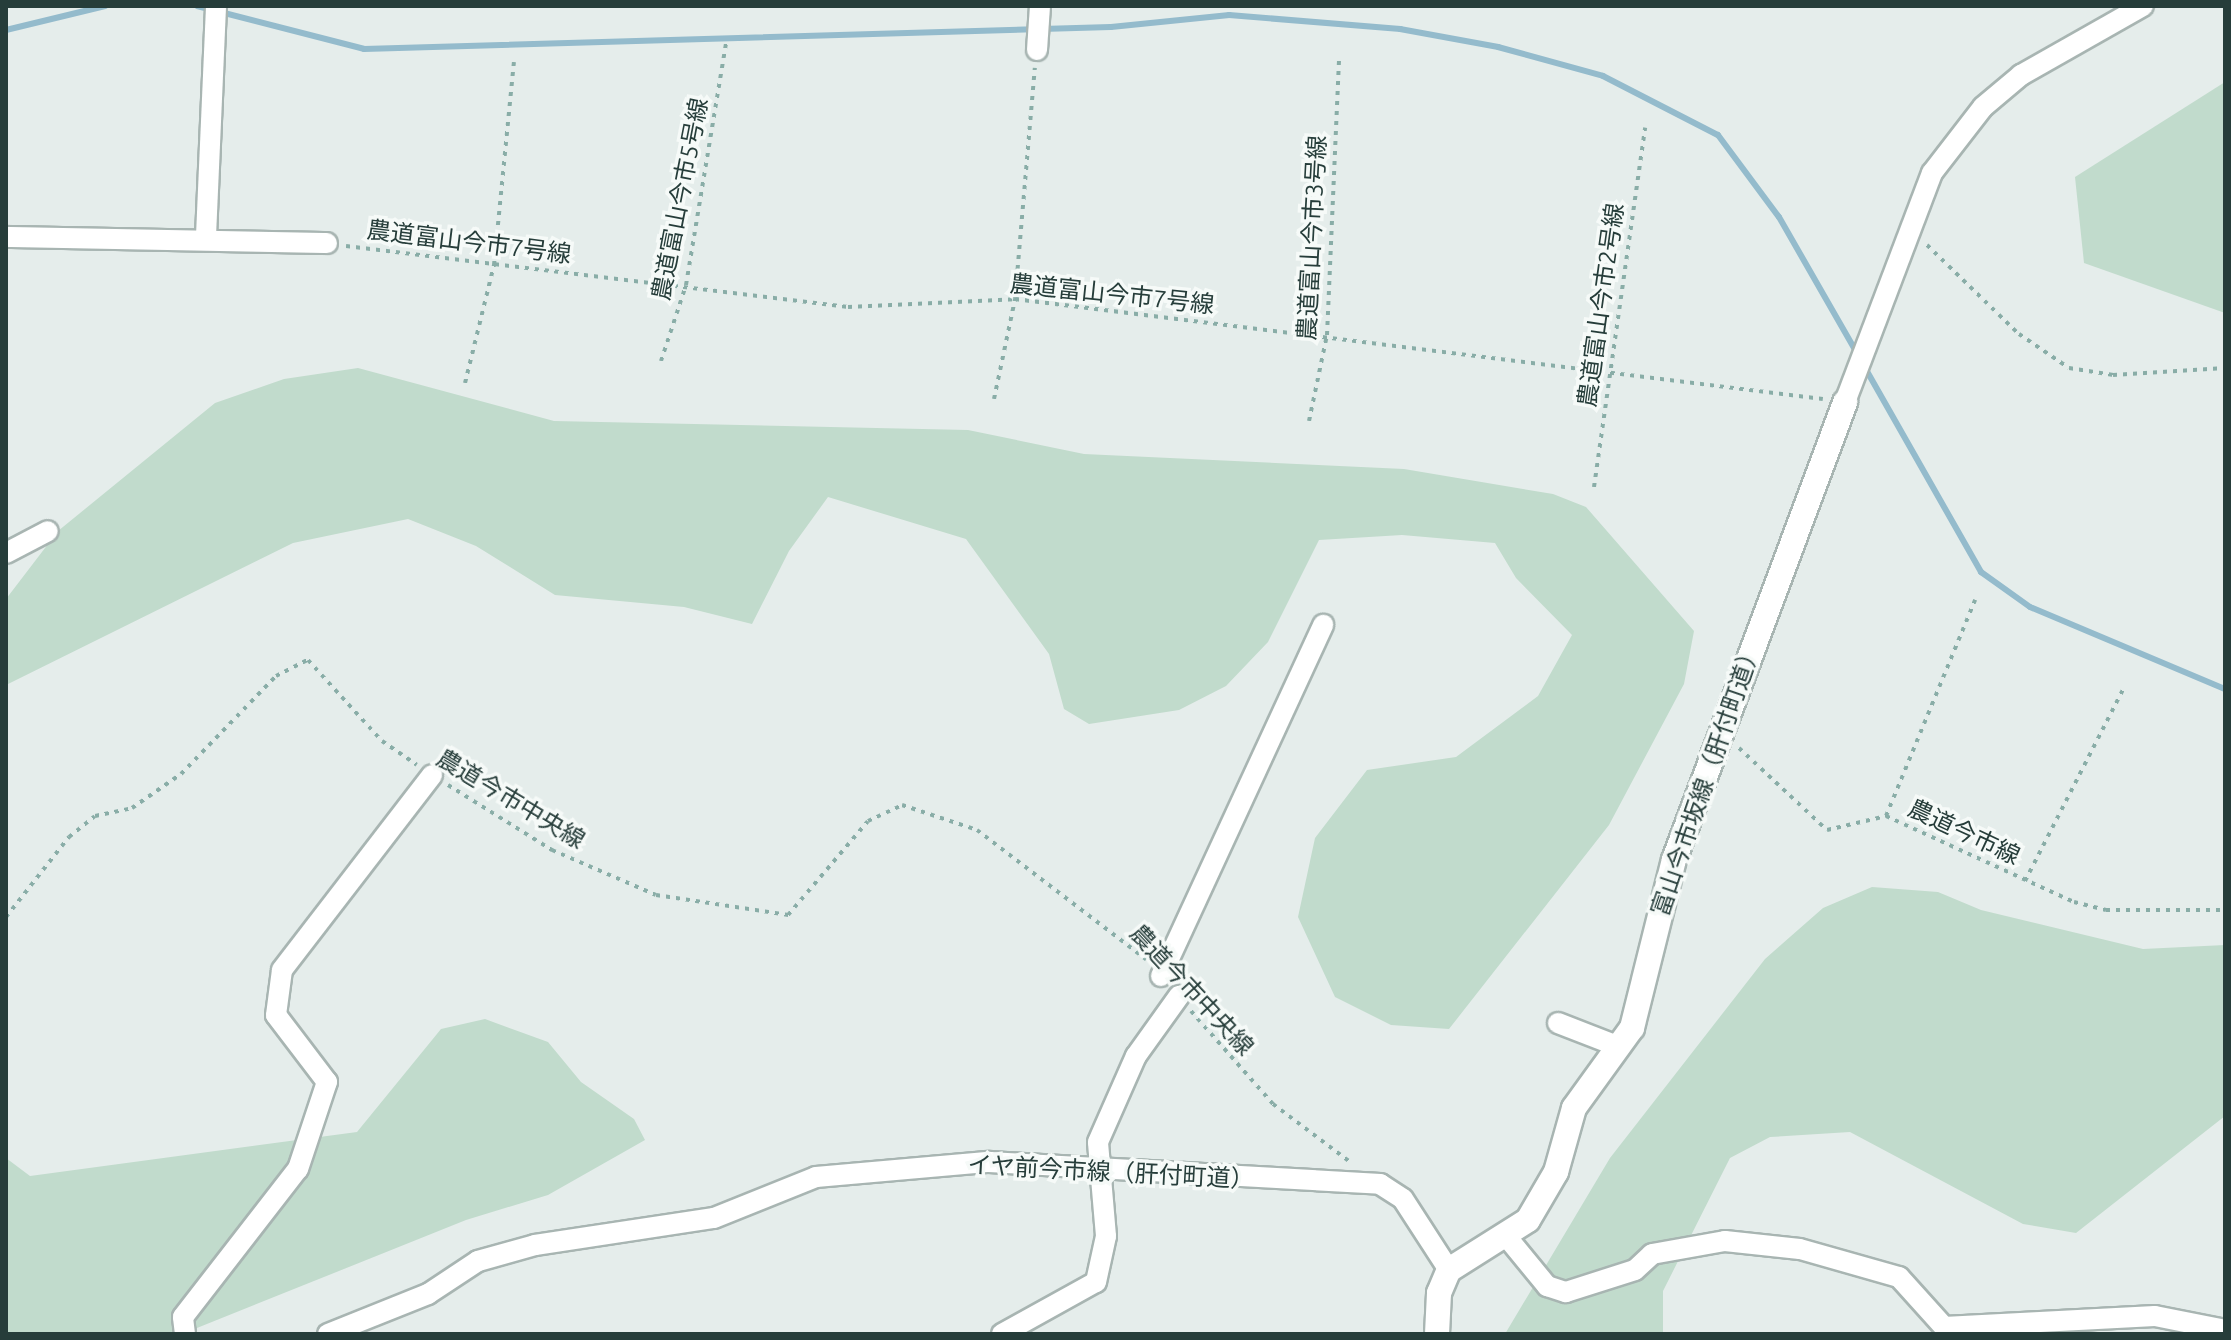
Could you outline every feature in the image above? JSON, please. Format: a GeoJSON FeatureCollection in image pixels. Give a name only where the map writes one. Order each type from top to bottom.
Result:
{"type":"FeatureCollection","features":[{"type":"Feature","properties":{"kind":"street"},"geometry":{"type":"LineString","coordinates":[[206,236],[216,6]]}},
{"type":"Feature","properties":{"kind":"street"},"geometry":{"type":"LineString","coordinates":[[1037,50],[1040,6]]}},
{"type":"Feature","properties":{"kind":"street"},"geometry":{"type":"LineString","coordinates":[[1845,402],[1932,173],[1983,107],[2061,50],[2143,6]]}},
{"type":"Feature","properties":{"kind":"street"},"geometry":{"type":"LineString","coordinates":[[6,237],[206,236],[327,243]]}},
{"type":"Feature","properties":{"kind":"street","name":"富山今市坂線（肝付町道）"},"geometry":{"type":"LineString","coordinates":[[1449,1270],[1506,1236],[1544,1197],[1574,1108],[1632,1028],[1674,860],[1845,402]]}},
{"type":"Feature","properties":{"kind":"street"},"geometry":{"type":"LineString","coordinates":[[6,553],[48,531]]}},
{"type":"Feature","properties":{"kind":"street"},"geometry":{"type":"LineString","coordinates":[[1161,976],[1323,625]]}},
{"type":"Feature","properties":{"kind":"street"},"geometry":{"type":"LineString","coordinates":[[185,1334],[183,1317],[298,1169],[327,1082],[276,1015],[282,970],[432,775]]}},
{"type":"Feature","properties":{"kind":"street"},"geometry":{"type":"LineString","coordinates":[[1002,1334],[1096,1282],[1106,1236],[1096,1172],[1108,1108],[1179,996]]}},
{"type":"Feature","properties":{"kind":"street"},"geometry":{"type":"LineString","coordinates":[[1558,1023],[1620,1047]]}},
{"type":"Feature","properties":{"kind":"street","name":"イヤ前今市線（肝付町道）"},"geometry":{"type":"LineString","coordinates":[[328,1334],[428,1294],[478,1261],[714,1218],[816,1177],[989,1162],[1096,1172],[1380,1184]]}},
{"type":"Feature","properties":{"kind":"street"},"geometry":{"type":"LineString","coordinates":[[1380,1184],[1403,1199],[1449,1270],[1439,1293],[1437,1334]]}},
{"type":"Feature","properties":{"kind":"street"},"geometry":{"type":"LineString","coordinates":[[1506,1236],[1547,1286],[1566,1292],[1635,1270],[1652,1254],[1725,1241],[1800,1249],[1899,1277],[1944,1327],[2155,1316],[2225,1330]]}},
{"type":"Feature","properties":{"kind":"path","name":"農道富山今市5号線"},"geometry":{"type":"LineString","coordinates":[[661,361],[686,285],[726,43]]}},
{"type":"Feature","properties":{"kind":"path"},"geometry":{"type":"LineString","coordinates":[[994,399],[1015,299],[1037,50]]}},
{"type":"Feature","properties":{"kind":"path","name":"農道富山今市3号線"},"geometry":{"type":"LineString","coordinates":[[1309,421],[1327,335],[1339,56]]}},
{"type":"Feature","properties":{"kind":"path"},"geometry":{"type":"LineString","coordinates":[[465,383],[494,265],[514,62]]}},
{"type":"Feature","properties":{"kind":"path","name":"農道富山今市2号線"},"geometry":{"type":"LineString","coordinates":[[1594,487],[1645,128]]}},
{"type":"Feature","properties":{"kind":"path"},"geometry":{"type":"LineString","coordinates":[[1911,231],[2019,334],[2069,368],[2113,375],[2225,368]]}},
{"type":"Feature","properties":{"kind":"path","name":"農道富山今市7号線"},"geometry":{"type":"LineString","coordinates":[[327,243],[848,307],[1015,299],[1611,368],[1845,402]]}},
{"type":"Feature","properties":{"kind":"path"},"geometry":{"type":"LineString","coordinates":[[1886,816],[1975,600]]}},
{"type":"Feature","properties":{"kind":"path","name":"農道今市中央線"},"geometry":{"type":"LineString","coordinates":[[6,917],[69,837],[95,816],[132,808],[181,774],[276,676],[308,660],[382,741],[432,775],[552,850],[656,895],[788,915],[868,821],[902,805],[977,830],[1056,885],[1161,976]]}},
{"type":"Feature","properties":{"kind":"path"},"geometry":{"type":"LineString","coordinates":[[2025,881],[2125,686]]}},
{"type":"Feature","properties":{"kind":"path","name":"農道今市線"},"geometry":{"type":"LineString","coordinates":[[1722,734],[1827,830],[1886,816],[2025,881],[2106,910],[2225,910]]}},
{"type":"Feature","properties":{"kind":"path","name":"農道今市中央線"},"geometry":{"type":"LineString","coordinates":[[1179,996],[1273,1104],[1380,1184]]}},
{"type":"Feature","properties":{"kind":"green space"},"geometry":{"type":"Polygon","coordinates":[[[2225,82],[2225,313],[2084,263],[2075,177],[2225,82]]]}},
{"type":"Feature","properties":{"kind":"green space"},"geometry":{"type":"Polygon","coordinates":[[[358,368],[554,421],[968,430],[1084,454],[1404,469],[1553,494],[1586,507],[1694,631],[1684,684],[1609,825],[1449,1029],[1391,1025],[1335,997],[1298,917],[1315,838],[1367,770],[1456,757],[1538,696],[1572,635],[1516,578],[1495,543],[1402,535],[1319,540],[1268,642],[1226,686],[1179,710],[1089,724],[1064,709],[1049,654],[966,539],[828,497],[789,551],[752,624],[684,607],[555,595],[476,546],[408,519],[293,543],[6,685],[6,599],[58,531],[215,403],[284,379],[358,368]]]}},
{"type":"Feature","properties":{"kind":"green space"},"geometry":{"type":"Polygon","coordinates":[[[1872,887],[1938,892],[1981,910],[2143,949],[2225,945],[2225,1116],[2076,1233],[2023,1224],[1850,1132],[1770,1137],[1730,1158],[1663,1291],[1663,1334],[1505,1334],[1610,1158],[1765,959],[1823,908],[1872,887]]]}},
{"type":"Feature","properties":{"kind":"green space"},"geometry":{"type":"Polygon","coordinates":[[[485,1019],[548,1042],[581,1082],[634,1119],[645,1140],[548,1195],[466,1220],[182,1334],[6,1332],[6,1158],[30,1176],[357,1132],[441,1029],[485,1019]]]}},
{"type":"Feature","properties":{"kind":"waterway"},"geometry":{"type":"LineString","coordinates":[[6,30],[105,6]]}},
{"type":"Feature","properties":{"kind":"waterway"},"geometry":{"type":"LineString","coordinates":[[197,6],[364,49],[1111,27],[1229,15],[1400,29],[1498,47],[1603,76],[1718,135],[1779,217],[1857,353]]}},
{"type":"Feature","properties":{"kind":"waterway"},"geometry":{"type":"LineString","coordinates":[[1864,366],[1981,572],[2030,607],[2225,689]]}}]}
